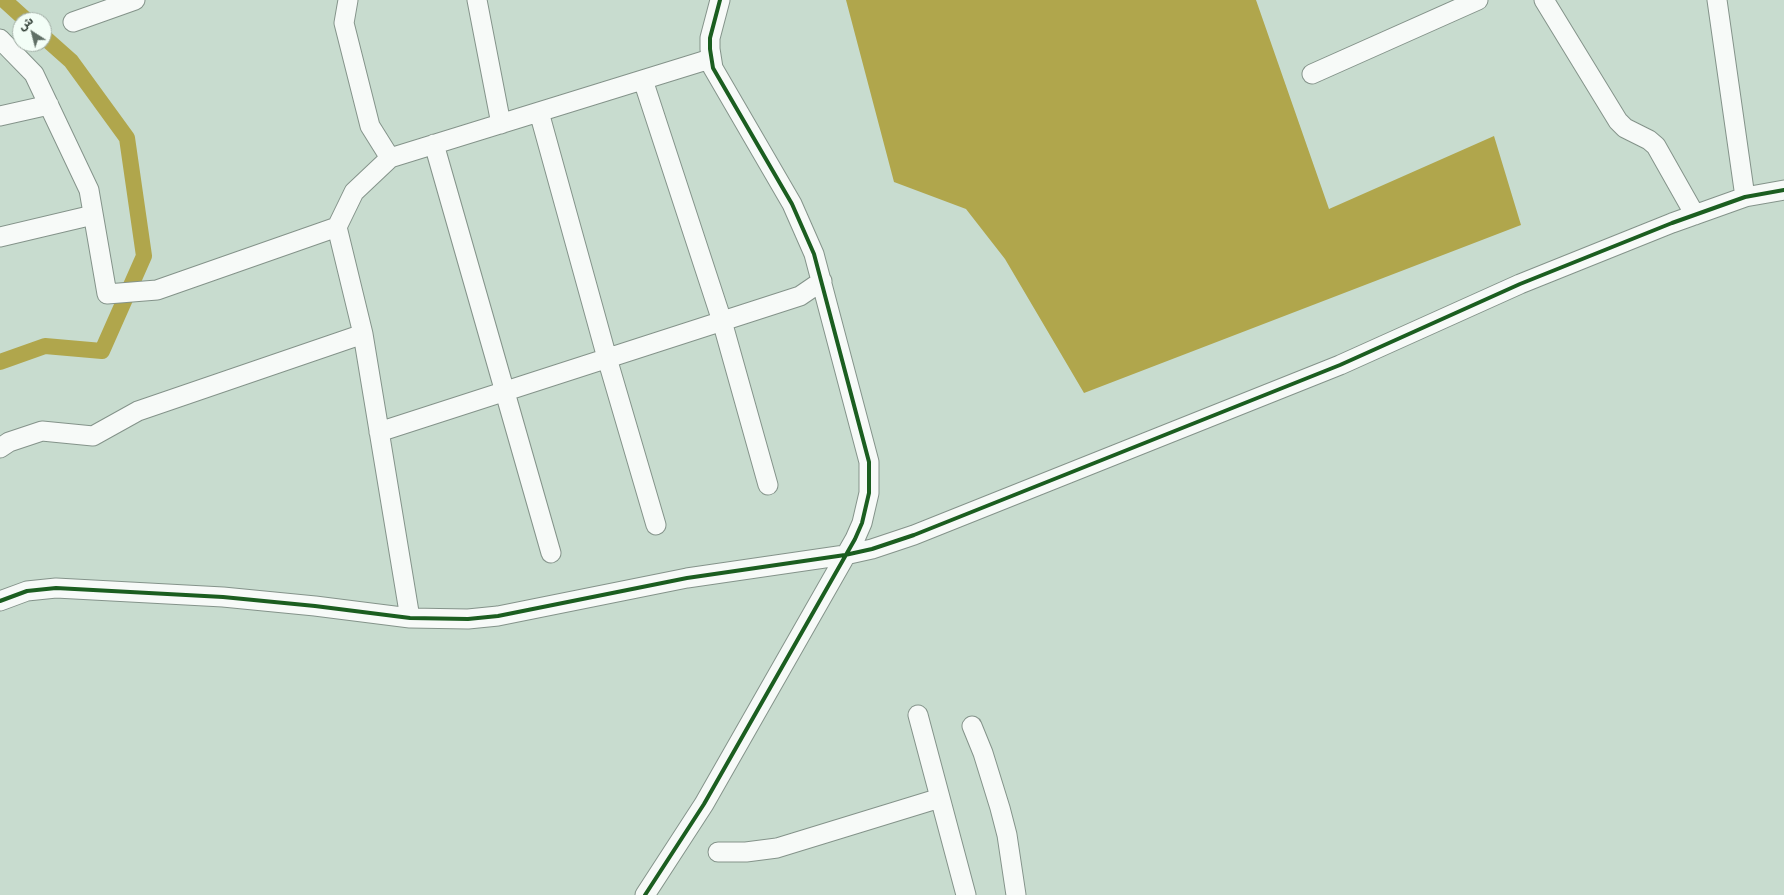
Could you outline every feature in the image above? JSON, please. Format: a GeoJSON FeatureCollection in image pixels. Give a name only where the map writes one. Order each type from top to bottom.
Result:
{"type":"FeatureCollection","features":[{"type":"Feature","properties":{"kind":"street"},"geometry":{"type":"LineString","coordinates":[[73,22],[135,0]]}},
{"type":"Feature","properties":{"kind":"street"},"geometry":{"type":"LineString","coordinates":[[348,0],[344,23],[370,126],[390,158]]}},
{"type":"Feature","properties":{"kind":"street"},"geometry":{"type":"LineString","coordinates":[[477,0],[501,124]]}},
{"type":"Feature","properties":{"kind":"street"},"geometry":{"type":"LineString","coordinates":[[645,895],[704,804],[855,539],[866,508],[869,493],[870,462],[814,254],[792,204],[716,76],[710,59],[710,38],[720,0]]}},
{"type":"Feature","properties":{"kind":"street"},"geometry":{"type":"LineString","coordinates":[[1312,74],[1478,0]]}},
{"type":"Feature","properties":{"kind":"street"},"geometry":{"type":"LineString","coordinates":[[1544,0],[1618,121],[1625,128],[1649,140],[1656,146],[1695,215]]}},
{"type":"Feature","properties":{"kind":"street"},"geometry":{"type":"LineString","coordinates":[[1717,0],[1745,197]]}},
{"type":"Feature","properties":{"kind":"street"},"geometry":{"type":"LineString","coordinates":[[0,39],[34,74],[89,190],[107,294],[157,290],[337,227]]}},
{"type":"Feature","properties":{"kind":"street"},"geometry":{"type":"LineString","coordinates":[[410,618],[363,334],[337,227],[354,192],[390,158],[710,59]]}},
{"type":"Feature","properties":{"kind":"street"},"geometry":{"type":"LineString","coordinates":[[643,80],[722,321],[768,485]]}},
{"type":"Feature","properties":{"kind":"street"},"geometry":{"type":"LineString","coordinates":[[0,116],[49,105]]}},
{"type":"Feature","properties":{"kind":"street"},"geometry":{"type":"LineString","coordinates":[[539,112],[607,358],[656,525]]}},
{"type":"Feature","properties":{"kind":"street"},"geometry":{"type":"LineString","coordinates":[[434,144],[551,552]]}},
{"type":"Feature","properties":{"kind":"street"},"geometry":{"type":"LineString","coordinates":[[0,602],[27,591],[56,588],[223,597],[315,606],[410,618],[468,619],[498,616],[687,578],[845,555],[893,543],[914,535],[1340,365],[1520,284],[1695,215],[1745,197],[1784,190]]}},
{"type":"Feature","properties":{"kind":"street"},"geometry":{"type":"LineString","coordinates":[[0,237],[94,215]]}},
{"type":"Feature","properties":{"kind":"street"},"geometry":{"type":"LineString","coordinates":[[379,432],[800,296],[822,282]]}},
{"type":"Feature","properties":{"kind":"street"},"geometry":{"type":"LineString","coordinates":[[0,448],[9,442],[42,431],[92,436],[138,411],[363,334]]}},
{"type":"Feature","properties":{"kind":"street"},"geometry":{"type":"LineString","coordinates":[[918,715],[966,895]]}},
{"type":"Feature","properties":{"kind":"street"},"geometry":{"type":"LineString","coordinates":[[972,726],[983,752],[1000,808],[1008,842],[1016,895]]}},
{"type":"Feature","properties":{"kind":"street"},"geometry":{"type":"LineString","coordinates":[[718,852],[746,852],[777,848],[940,798]]}},
{"type":"Feature","properties":{"kind":"shaded area"},"geometry":{"type":"Polygon","coordinates":[[[846,0],[1256,0],[1329,209],[1494,136],[1521,225],[1084,393],[1005,259],[966,209],[894,182],[846,0]]]}},
{"type":"Feature","properties":{"kind":"waterway"},"geometry":{"type":"LineString","coordinates":[[4,0],[17,12]]}},
{"type":"Feature","properties":{"kind":"waterway"},"geometry":{"type":"LineString","coordinates":[[0,362],[45,346],[102,351],[144,256],[127,138],[71,61],[52,44]]}},
{"type":"Feature","properties":{"kind":"cycle path"},"geometry":{"type":"LineString","coordinates":[[645,895],[704,804],[855,539],[862,523],[869,493],[869,462],[814,254],[792,204],[713,68],[710,38],[720,0]]}},
{"type":"Feature","properties":{"kind":"cycle path"},"geometry":{"type":"LineString","coordinates":[[0,601],[27,591],[56,588],[223,597],[315,606],[410,618],[468,619],[498,616],[687,578],[845,555],[872,549],[914,535],[1340,365],[1520,284],[1672,223],[1745,197],[1784,190]]}}]}
